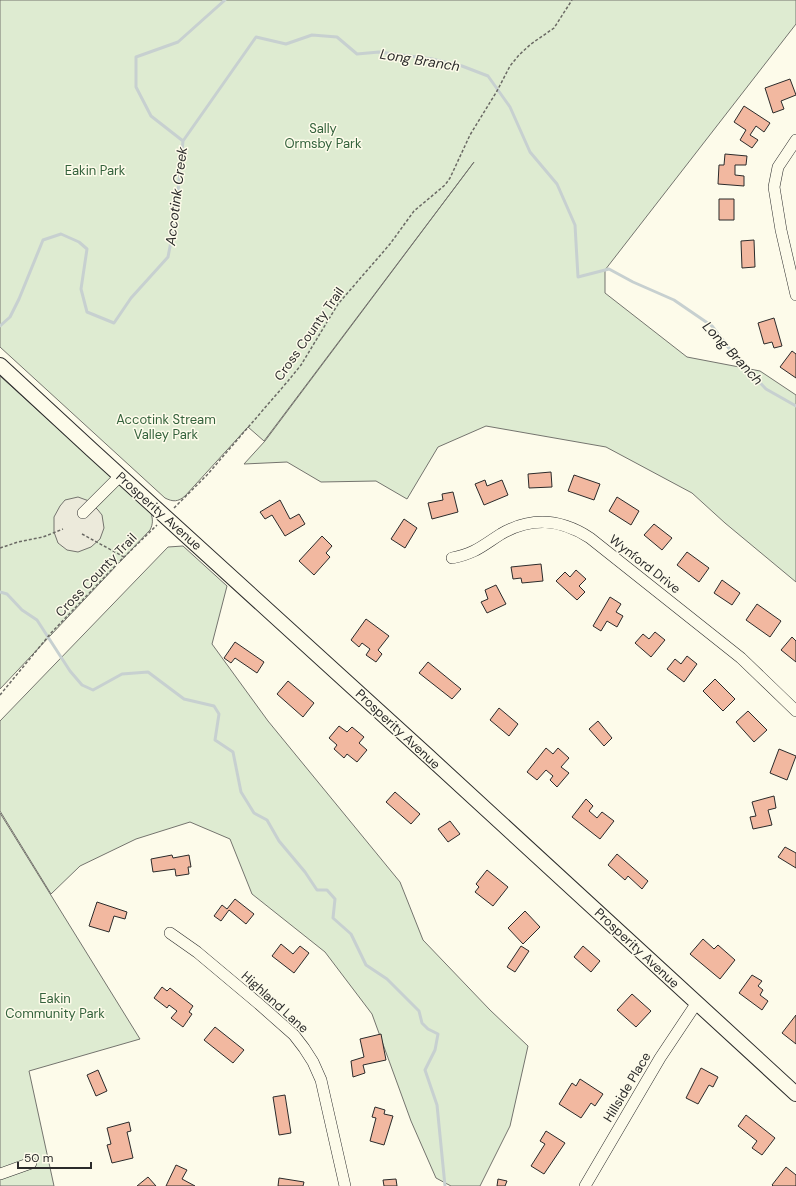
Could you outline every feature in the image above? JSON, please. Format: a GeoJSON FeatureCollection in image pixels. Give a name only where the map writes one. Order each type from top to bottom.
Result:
{"type":"FeatureCollection","features":[{"type":"Feature","properties":{"kind":"main road","name":"Prosperity Avenue"},"geometry":{"type":"LineString","coordinates":[[0,365],[796,1094]]}},
{"type":"Feature","properties":{"kind":"street"},"geometry":{"type":"LineString","coordinates":[[796,140],[780,162],[774,180],[780,224],[796,295]]}},
{"type":"Feature","properties":{"kind":"street"},"geometry":{"type":"LineString","coordinates":[[83,513],[120,476]]}},
{"type":"Feature","properties":{"kind":"street","name":"Wynford Drive"},"geometry":{"type":"LineString","coordinates":[[452,558],[466,555],[478,550],[501,534],[515,527],[528,523],[556,523],[570,526],[590,538],[741,658],[796,710]]}},
{"type":"Feature","properties":{"kind":"street","name":"Highland Lane"},"geometry":{"type":"LineString","coordinates":[[170,933],[197,952],[259,1004],[294,1035],[304,1048],[321,1080],[345,1186]]}},
{"type":"Feature","properties":{"kind":"street","name":"Hillside Place"},"geometry":{"type":"LineString","coordinates":[[585,1186],[660,1058],[696,1004]]}},
{"type":"Feature","properties":{"kind":"street"},"geometry":{"type":"LineString","coordinates":[[0,1174],[31,1163]]}},
{"type":"Feature","properties":{"kind":"path","name":"Cross County Trail"},"geometry":{"type":"LineString","coordinates":[[0,695],[51,634],[124,557],[207,475],[288,380],[301,364],[338,304],[390,244],[414,210],[447,181],[470,135],[503,82],[510,66],[531,44],[554,28],[572,0]]}},
{"type":"Feature","properties":{"kind":"path"},"geometry":{"type":"LineString","coordinates":[[0,548],[18,542],[43,537],[64,529]]}},
{"type":"Feature","properties":{"kind":"path"},"geometry":{"type":"LineString","coordinates":[[82,534],[124,557]]}},
{"type":"Feature","properties":{"kind":"green space"},"geometry":{"type":"Polygon","coordinates":[[[0,0],[796,0],[796,24],[605,270],[605,293],[687,357],[760,371],[796,395],[796,582],[725,523],[692,493],[606,447],[486,426],[438,447],[407,499],[376,481],[321,482],[287,462],[244,464],[265,441],[474,162],[264,441],[248,427],[185,496],[175,501],[165,498],[0,347],[0,0]]]}},
{"type":"Feature","properties":{"kind":"green space","name":"Accotink Stream Valley Park"},"geometry":{"type":"Polygon","coordinates":[[[0,376],[151,513],[152,526],[150,530],[0,689],[0,376]]]}},
{"type":"Feature","properties":{"kind":"green space"},"geometry":{"type":"Polygon","coordinates":[[[183,546],[227,586],[212,644],[268,721],[400,882],[423,940],[490,1010],[528,1046],[510,1126],[480,1186],[451,1186],[436,1178],[411,1121],[372,1014],[325,952],[252,894],[230,839],[190,822],[136,839],[80,866],[51,894],[0,811],[0,721],[168,547],[183,546]]]}},
{"type":"Feature","properties":{"kind":"green space","name":"Eakin Community Park"},"geometry":{"type":"Polygon","coordinates":[[[0,813],[140,1039],[29,1071],[54,1186],[0,1186],[0,813]]]}},
{"type":"Feature","properties":{"kind":"shaded area"},"geometry":{"type":"Polygon","coordinates":[[[78,497],[89,501],[98,510],[102,515],[104,528],[100,539],[91,547],[78,552],[67,550],[58,543],[54,532],[54,517],[65,500],[78,497]]]}},
{"type":"Feature","properties":{"kind":"building"},"geometry":{"type":"Polygon","coordinates":[[[790,79],[796,95],[781,101],[784,109],[773,113],[765,88],[790,79]]]}},
{"type":"Feature","properties":{"kind":"building"},"geometry":{"type":"Polygon","coordinates":[[[744,106],[770,123],[764,132],[756,126],[750,135],[758,140],[752,148],[740,140],[746,130],[734,122],[744,106]]]}},
{"type":"Feature","properties":{"kind":"building"},"geometry":{"type":"Polygon","coordinates":[[[725,154],[747,156],[746,165],[735,165],[735,175],[744,176],[744,186],[718,184],[719,165],[724,165],[725,154]]]}},
{"type":"Feature","properties":{"kind":"building"},"geometry":{"type":"Polygon","coordinates":[[[719,199],[734,199],[734,220],[719,220],[719,199]]]}},
{"type":"Feature","properties":{"kind":"building"},"geometry":{"type":"Polygon","coordinates":[[[754,240],[755,267],[742,268],[741,241],[754,240]]]}},
{"type":"Feature","properties":{"kind":"building"},"geometry":{"type":"Polygon","coordinates":[[[774,318],[782,346],[774,348],[772,342],[764,344],[758,323],[774,318]]]}},
{"type":"Feature","properties":{"kind":"building"},"geometry":{"type":"Polygon","coordinates":[[[792,351],[796,354],[796,378],[780,367],[792,351]]]}},
{"type":"Feature","properties":{"kind":"building"},"geometry":{"type":"Polygon","coordinates":[[[551,472],[552,487],[529,488],[528,474],[551,472]]]}},
{"type":"Feature","properties":{"kind":"building"},"geometry":{"type":"Polygon","coordinates":[[[574,475],[600,484],[594,500],[568,491],[574,475]]]}},
{"type":"Feature","properties":{"kind":"building"},"geometry":{"type":"Polygon","coordinates":[[[485,480],[487,486],[502,480],[508,495],[484,505],[475,484],[485,480]]]}},
{"type":"Feature","properties":{"kind":"building"},"geometry":{"type":"Polygon","coordinates":[[[453,492],[458,512],[432,519],[428,503],[443,500],[442,494],[453,492]]]}},
{"type":"Feature","properties":{"kind":"building"},"geometry":{"type":"Polygon","coordinates":[[[617,497],[639,511],[631,525],[609,511],[617,497]]]}},
{"type":"Feature","properties":{"kind":"building"},"geometry":{"type":"Polygon","coordinates":[[[280,500],[290,519],[299,514],[305,524],[285,536],[272,515],[265,519],[260,512],[280,500]]]}},
{"type":"Feature","properties":{"kind":"building"},"geometry":{"type":"Polygon","coordinates":[[[404,519],[417,528],[405,548],[391,539],[404,519]]]}},
{"type":"Feature","properties":{"kind":"building"},"geometry":{"type":"Polygon","coordinates":[[[654,524],[672,538],[662,550],[644,535],[654,524]]]}},
{"type":"Feature","properties":{"kind":"building"},"geometry":{"type":"Polygon","coordinates":[[[322,536],[332,546],[326,553],[330,557],[314,575],[299,561],[322,536]]]}},
{"type":"Feature","properties":{"kind":"building"},"geometry":{"type":"Polygon","coordinates":[[[687,552],[709,568],[699,582],[677,565],[687,552]]]}},
{"type":"Feature","properties":{"kind":"building"},"geometry":{"type":"Polygon","coordinates":[[[541,564],[543,581],[522,583],[521,578],[513,579],[511,567],[541,564]]]}},
{"type":"Feature","properties":{"kind":"building"},"geometry":{"type":"Polygon","coordinates":[[[576,570],[586,579],[579,586],[585,592],[577,600],[556,581],[565,572],[570,577],[576,570]]]}},
{"type":"Feature","properties":{"kind":"building"},"geometry":{"type":"Polygon","coordinates":[[[722,580],[740,593],[732,605],[714,593],[722,580]]]}},
{"type":"Feature","properties":{"kind":"building"},"geometry":{"type":"Polygon","coordinates":[[[496,585],[506,604],[487,613],[481,602],[488,599],[485,590],[496,585]]]}},
{"type":"Feature","properties":{"kind":"building"},"geometry":{"type":"Polygon","coordinates":[[[610,597],[621,604],[616,612],[623,616],[617,627],[607,621],[601,631],[593,626],[610,597]]]}},
{"type":"Feature","properties":{"kind":"building"},"geometry":{"type":"Polygon","coordinates":[[[757,604],[781,621],[770,637],[746,620],[757,604]]]}},
{"type":"Feature","properties":{"kind":"building"},"geometry":{"type":"Polygon","coordinates":[[[366,619],[389,636],[378,650],[382,654],[376,662],[366,655],[370,649],[362,643],[359,647],[351,640],[366,619]]]}},
{"type":"Feature","properties":{"kind":"building"},"geometry":{"type":"Polygon","coordinates":[[[655,632],[665,640],[651,657],[635,643],[643,634],[649,639],[655,632]]]}},
{"type":"Feature","properties":{"kind":"building"},"geometry":{"type":"Polygon","coordinates":[[[792,637],[796,641],[796,662],[781,650],[792,637]]]}},
{"type":"Feature","properties":{"kind":"building"},"geometry":{"type":"Polygon","coordinates":[[[235,642],[264,662],[257,673],[235,658],[231,663],[224,658],[235,642]]]}},
{"type":"Feature","properties":{"kind":"building"},"geometry":{"type":"Polygon","coordinates":[[[687,656],[697,664],[684,682],[667,669],[675,659],[681,664],[687,656]]]}},
{"type":"Feature","properties":{"kind":"building"},"geometry":{"type":"Polygon","coordinates":[[[428,662],[461,689],[452,699],[419,673],[428,662]]]}},
{"type":"Feature","properties":{"kind":"building"},"geometry":{"type":"Polygon","coordinates":[[[715,679],[735,699],[723,711],[703,691],[715,679]]]}},
{"type":"Feature","properties":{"kind":"building"},"geometry":{"type":"Polygon","coordinates":[[[288,681],[314,703],[303,717],[277,694],[288,681]]]}},
{"type":"Feature","properties":{"kind":"building"},"geometry":{"type":"Polygon","coordinates":[[[499,708],[518,724],[509,736],[490,720],[499,708]]]}},
{"type":"Feature","properties":{"kind":"building"},"geometry":{"type":"Polygon","coordinates":[[[748,711],[767,730],[754,742],[736,722],[748,711]]]}},
{"type":"Feature","properties":{"kind":"building"},"geometry":{"type":"Polygon","coordinates":[[[598,721],[612,738],[604,746],[589,729],[598,721]]]}},
{"type":"Feature","properties":{"kind":"building"},"geometry":{"type":"Polygon","coordinates":[[[339,726],[347,732],[352,727],[364,737],[359,743],[367,750],[357,762],[347,754],[344,758],[334,749],[337,745],[329,738],[339,726]]]}},
{"type":"Feature","properties":{"kind":"building"},"geometry":{"type":"Polygon","coordinates":[[[546,748],[553,754],[558,748],[569,758],[561,767],[569,773],[557,787],[550,780],[553,776],[546,770],[537,780],[527,772],[546,748]]]}},
{"type":"Feature","properties":{"kind":"building"},"geometry":{"type":"Polygon","coordinates":[[[779,749],[796,756],[787,780],[770,773],[779,749]]]}},
{"type":"Feature","properties":{"kind":"building"},"geometry":{"type":"Polygon","coordinates":[[[395,792],[420,814],[411,824],[386,802],[395,792]]]}},
{"type":"Feature","properties":{"kind":"building"},"geometry":{"type":"Polygon","coordinates":[[[774,796],[776,808],[768,810],[772,825],[753,829],[750,817],[756,816],[752,802],[774,796]]]}},
{"type":"Feature","properties":{"kind":"building"},"geometry":{"type":"Polygon","coordinates":[[[586,799],[593,806],[589,811],[597,818],[602,812],[614,821],[600,839],[572,817],[586,799]]]}},
{"type":"Feature","properties":{"kind":"building"},"geometry":{"type":"Polygon","coordinates":[[[450,821],[460,834],[448,842],[438,829],[450,821]]]}},
{"type":"Feature","properties":{"kind":"building"},"geometry":{"type":"Polygon","coordinates":[[[785,847],[796,853],[796,868],[778,857],[785,847]]]}},
{"type":"Feature","properties":{"kind":"building"},"geometry":{"type":"Polygon","coordinates":[[[617,854],[648,881],[642,889],[628,876],[625,880],[608,865],[617,854]]]}},
{"type":"Feature","properties":{"kind":"building"},"geometry":{"type":"Polygon","coordinates":[[[172,855],[173,858],[189,855],[191,867],[188,867],[189,874],[176,876],[175,869],[153,872],[151,859],[172,855]]]}},
{"type":"Feature","properties":{"kind":"building"},"geometry":{"type":"Polygon","coordinates":[[[487,870],[508,887],[493,906],[475,892],[479,887],[476,884],[487,870]]]}},
{"type":"Feature","properties":{"kind":"building"},"geometry":{"type":"Polygon","coordinates":[[[235,899],[254,914],[246,924],[229,910],[221,921],[214,916],[222,905],[227,909],[235,899]]]}},
{"type":"Feature","properties":{"kind":"building"},"geometry":{"type":"Polygon","coordinates":[[[97,902],[127,912],[125,919],[114,916],[109,932],[89,926],[97,902]]]}},
{"type":"Feature","properties":{"kind":"building"},"geometry":{"type":"Polygon","coordinates":[[[525,911],[540,927],[523,944],[508,928],[525,911]]]}},
{"type":"Feature","properties":{"kind":"building"},"geometry":{"type":"Polygon","coordinates":[[[703,939],[714,949],[718,945],[735,960],[720,979],[690,954],[703,939]]]}},
{"type":"Feature","properties":{"kind":"building"},"geometry":{"type":"Polygon","coordinates":[[[281,944],[293,954],[300,946],[309,953],[294,973],[272,956],[281,944]]]}},
{"type":"Feature","properties":{"kind":"building"},"geometry":{"type":"Polygon","coordinates":[[[521,946],[529,951],[515,972],[507,967],[521,946]]]}},
{"type":"Feature","properties":{"kind":"building"},"geometry":{"type":"Polygon","coordinates":[[[583,946],[600,961],[591,972],[574,957],[583,946]]]}},
{"type":"Feature","properties":{"kind":"building"},"geometry":{"type":"Polygon","coordinates":[[[752,975],[762,981],[758,986],[763,990],[760,995],[768,1001],[762,1010],[739,993],[752,975]]]}},
{"type":"Feature","properties":{"kind":"building"},"geometry":{"type":"Polygon","coordinates":[[[162,987],[167,991],[170,988],[193,1006],[189,1012],[192,1014],[183,1027],[171,1018],[177,1011],[169,1005],[167,1008],[154,998],[162,987]]]}},
{"type":"Feature","properties":{"kind":"building"},"geometry":{"type":"Polygon","coordinates":[[[632,994],[651,1011],[636,1027],[617,1010],[632,994]]]}},
{"type":"Feature","properties":{"kind":"building"},"geometry":{"type":"Polygon","coordinates":[[[796,1015],[796,1044],[782,1033],[796,1015]]]}},
{"type":"Feature","properties":{"kind":"building"},"geometry":{"type":"Polygon","coordinates":[[[215,1027],[244,1050],[233,1063],[204,1040],[215,1027]]]}},
{"type":"Feature","properties":{"kind":"building"},"geometry":{"type":"Polygon","coordinates":[[[381,1034],[386,1060],[363,1065],[365,1073],[353,1077],[351,1061],[364,1057],[360,1039],[381,1034]]]}},
{"type":"Feature","properties":{"kind":"building"},"geometry":{"type":"Polygon","coordinates":[[[701,1068],[718,1077],[713,1087],[709,1085],[698,1104],[686,1098],[701,1068]]]}},
{"type":"Feature","properties":{"kind":"building"},"geometry":{"type":"Polygon","coordinates":[[[98,1070],[107,1091],[96,1096],[87,1075],[98,1070]]]}},
{"type":"Feature","properties":{"kind":"building"},"geometry":{"type":"Polygon","coordinates":[[[580,1079],[603,1094],[595,1106],[591,1103],[581,1118],[559,1104],[572,1083],[576,1086],[580,1079]]]}},
{"type":"Feature","properties":{"kind":"building"},"geometry":{"type":"Polygon","coordinates":[[[285,1095],[291,1133],[279,1135],[273,1097],[285,1095]]]}},
{"type":"Feature","properties":{"kind":"building"},"geometry":{"type":"Polygon","coordinates":[[[375,1107],[385,1110],[384,1114],[393,1116],[384,1145],[370,1141],[376,1118],[372,1117],[375,1107]]]}},
{"type":"Feature","properties":{"kind":"building"},"geometry":{"type":"Polygon","coordinates":[[[746,1115],[775,1138],[762,1155],[752,1148],[757,1141],[738,1126],[746,1115]]]}},
{"type":"Feature","properties":{"kind":"building"},"geometry":{"type":"Polygon","coordinates":[[[129,1122],[131,1131],[127,1132],[133,1158],[112,1163],[107,1145],[111,1144],[107,1128],[129,1122]]]}},
{"type":"Feature","properties":{"kind":"building"},"geometry":{"type":"Polygon","coordinates":[[[546,1131],[565,1143],[544,1174],[531,1166],[545,1144],[540,1141],[546,1131]]]}},
{"type":"Feature","properties":{"kind":"building"},"geometry":{"type":"Polygon","coordinates":[[[176,1165],[187,1170],[182,1179],[195,1186],[166,1186],[176,1165]]]}},
{"type":"Feature","properties":{"kind":"building"},"geometry":{"type":"Polygon","coordinates":[[[786,1167],[796,1175],[796,1186],[773,1186],[772,1185],[786,1167]]]}},
{"type":"Feature","properties":{"kind":"building"},"geometry":{"type":"Polygon","coordinates":[[[148,1177],[156,1186],[137,1186],[148,1177]]]}},
{"type":"Feature","properties":{"kind":"building"},"geometry":{"type":"Polygon","coordinates":[[[279,1178],[304,1182],[303,1186],[278,1186],[279,1178]]]}},
{"type":"Feature","properties":{"kind":"building"},"geometry":{"type":"Polygon","coordinates":[[[396,1179],[397,1186],[384,1186],[383,1180],[396,1179]]]}},
{"type":"Feature","properties":{"kind":"building"},"geometry":{"type":"Polygon","coordinates":[[[498,1179],[507,1181],[505,1186],[497,1186],[498,1179]]]}},
{"type":"Feature","properties":{"kind":"waterway","name":"Accotink Creek"},"geometry":{"type":"LineString","coordinates":[[0,326],[10,317],[43,240],[61,234],[79,242],[87,249],[81,289],[87,312],[114,323],[131,298],[168,257],[175,221],[183,141],[151,116],[136,87],[136,57],[178,42],[225,0]]}},
{"type":"Feature","properties":{"kind":"waterway","name":"Long Branch"},"geometry":{"type":"LineString","coordinates":[[183,141],[256,37],[286,44],[312,35],[337,37],[357,54],[379,52],[432,59],[462,66],[488,76],[510,107],[530,152],[557,184],[575,225],[578,277],[609,269],[633,282],[674,300],[712,326],[738,360],[766,389],[796,406]]}},
{"type":"Feature","properties":{"kind":"waterway"},"geometry":{"type":"LineString","coordinates":[[0,592],[7,594],[22,610],[37,620],[70,671],[82,685],[93,690],[122,674],[148,672],[184,699],[214,706],[219,714],[215,740],[233,752],[241,792],[254,813],[267,820],[279,841],[305,872],[317,890],[327,890],[335,899],[333,918],[351,934],[366,965],[387,979],[419,1011],[422,1023],[428,1029],[438,1034],[435,1050],[425,1070],[437,1105],[445,1186]]}},
{"type":"Feature","properties":{"kind":"park label","name":"Sally Ormsby Park"},"geometry":{"type":"Point","coordinates":[323,136]}},
{"type":"Feature","properties":{"kind":"park label","name":"Eakin Park"},"geometry":{"type":"Point","coordinates":[95,170]}}]}
